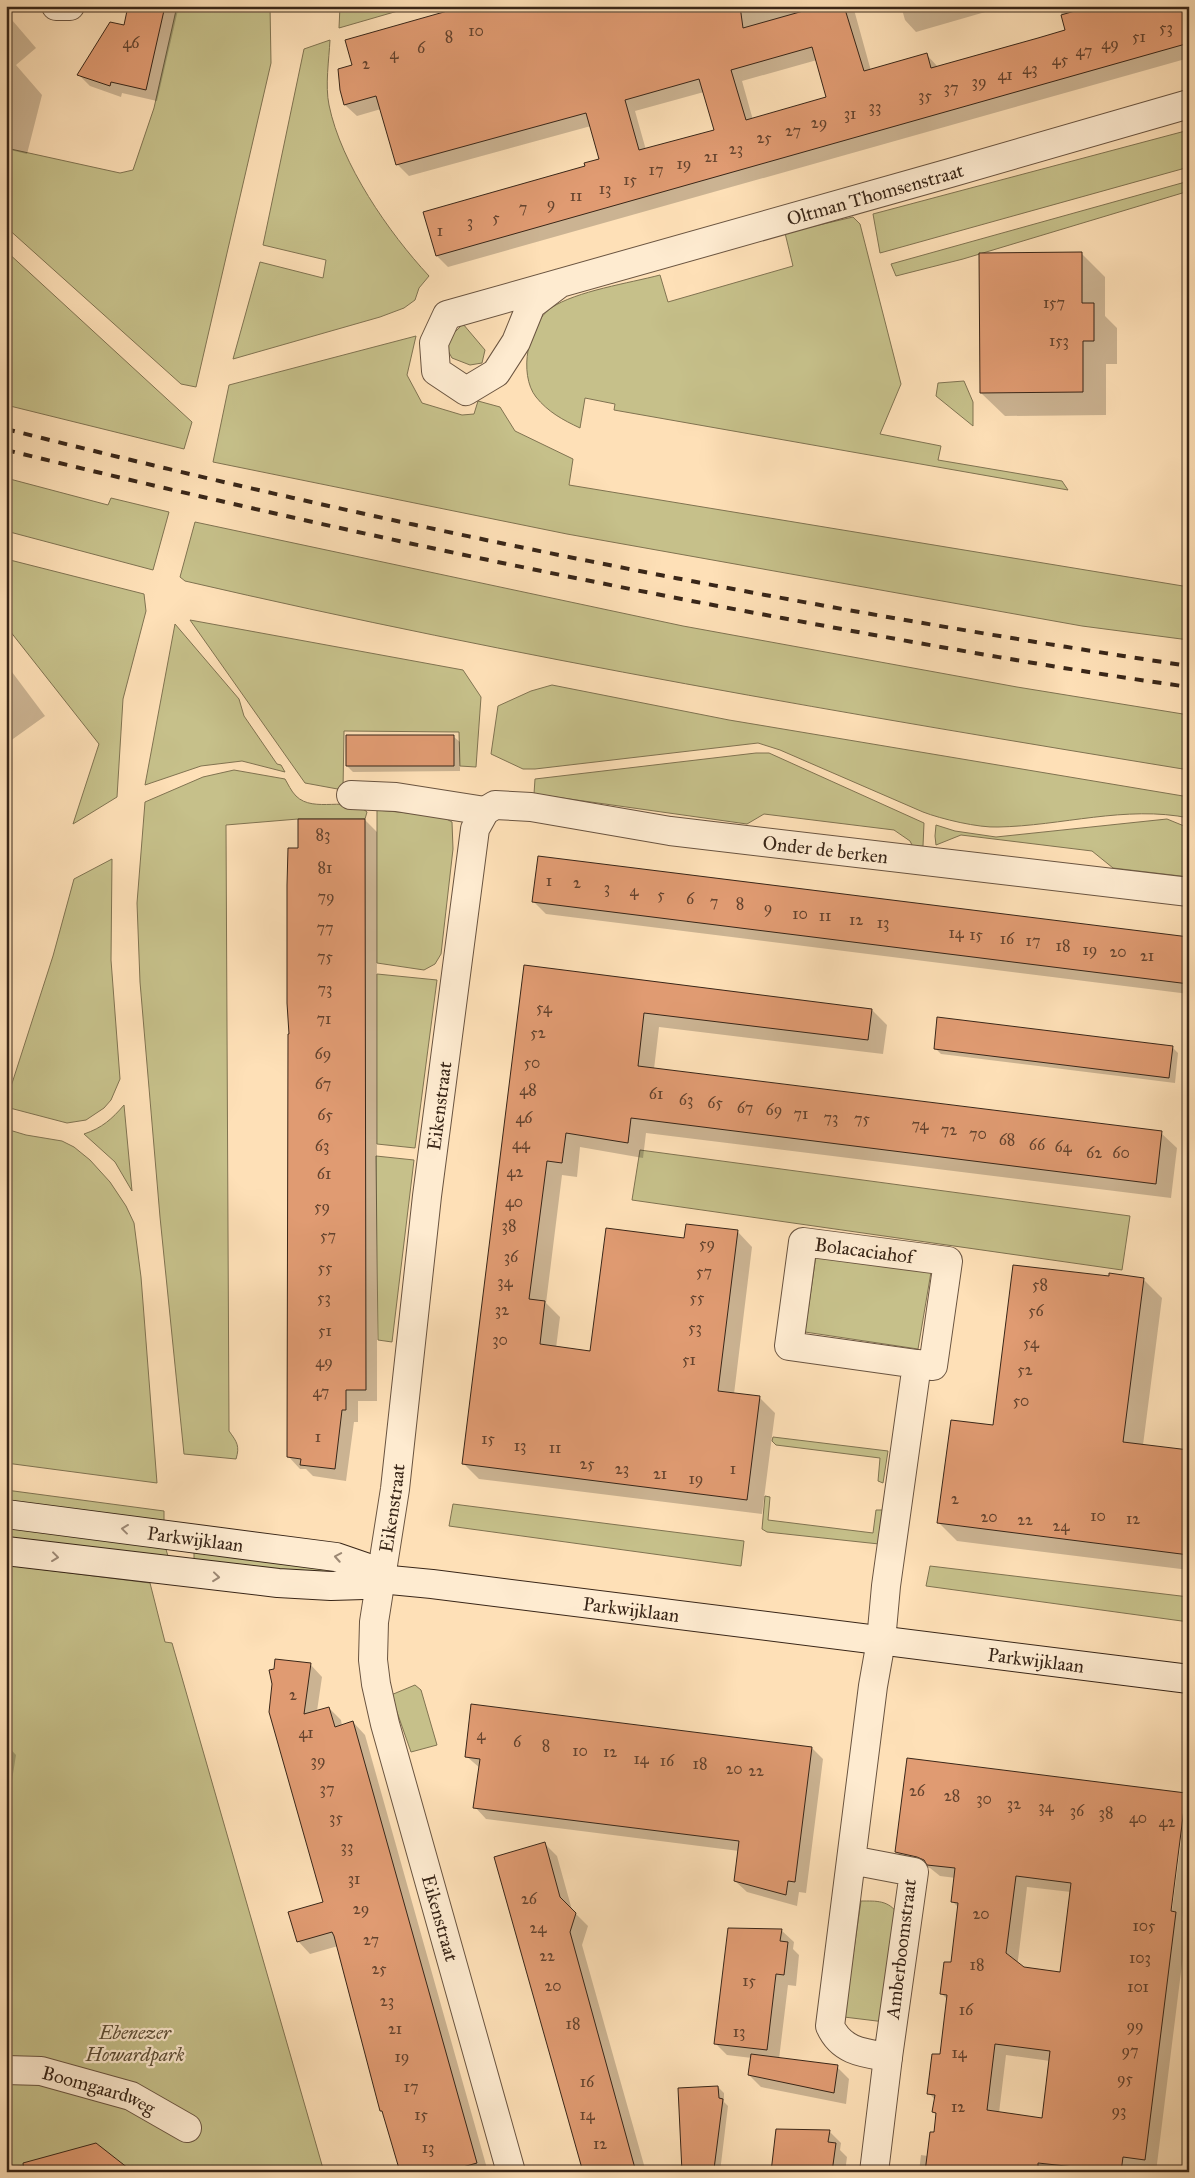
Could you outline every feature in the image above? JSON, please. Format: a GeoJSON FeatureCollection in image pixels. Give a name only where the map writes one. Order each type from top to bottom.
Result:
{"type":"FeatureCollection","features":[{"type":"Feature","properties":{"kind":"street"},"geometry":{"type":"LineString","coordinates":[[56,6],[70,6]]}},
{"type":"Feature","properties":{"kind":"street","name":"Oltman Thomsenstraat"},"geometry":{"type":"LineString","coordinates":[[560,283],[531,305],[516,342],[496,373],[466,391],[436,371],[434,343],[448,314],[1189,104]]}},
{"type":"Feature","properties":{"kind":"street"},"geometry":{"type":"LineString","coordinates":[[351,795],[396,797],[480,820]]}},
{"type":"Feature","properties":{"kind":"street","name":"Onder de berken"},"geometry":{"type":"LineString","coordinates":[[480,820],[496,805],[531,808],[680,832],[1189,892]]}},
{"type":"Feature","properties":{"kind":"street","name":"Eikenstraat"},"geometry":{"type":"LineString","coordinates":[[480,820],[427,1196],[394,1489],[374,1622],[373,1660],[385,1724],[511,2172]]}},
{"type":"Feature","properties":{"kind":"street","name":"Bolacaciahof"},"geometry":{"type":"LineString","coordinates":[[803,1242],[948,1262],[933,1366],[917,1364],[789,1346],[803,1242]]}},
{"type":"Feature","properties":{"kind":"street"},"geometry":{"type":"LineString","coordinates":[[888,2057],[849,2047],[835,2038],[830,2026],[873,1686],[881,1640],[886,1586],[917,1364]]}},
{"type":"Feature","properties":{"kind":"street","name":"Parkwijklaan"},"geometry":{"type":"LineString","coordinates":[[6,1514],[336,1557],[371,1569],[380,1579]]}},
{"type":"Feature","properties":{"kind":"street","name":"Parkwijklaan"},"geometry":{"type":"LineString","coordinates":[[6,1551],[278,1583],[332,1586],[364,1585],[380,1579],[1189,1679]]}},
{"type":"Feature","properties":{"kind":"street","name":"Amberboomstraat"},"geometry":{"type":"LineString","coordinates":[[851,1860],[914,1872],[874,2172]]}},
{"type":"Feature","properties":{"kind":"street","name":"Boomgaardweg"},"geometry":{"type":"LineString","coordinates":[[6,2070],[41,2071],[131,2096],[187,2128]]}},
{"type":"Feature","properties":{"kind":"green space"},"geometry":{"type":"Polygon","coordinates":[[[177,6],[270,6],[271,63],[196,387],[181,384],[6,227],[6,148],[120,173],[133,170],[154,108],[177,6]]]}},
{"type":"Feature","properties":{"kind":"green space"},"geometry":{"type":"Polygon","coordinates":[[[340,6],[415,6],[339,28],[340,6]]]}},
{"type":"Feature","properties":{"kind":"green space"},"geometry":{"type":"Polygon","coordinates":[[[330,40],[327,81],[328,98],[335,128],[344,151],[355,174],[383,219],[429,276],[419,288],[415,300],[404,308],[380,317],[233,359],[260,262],[323,278],[326,260],[263,245],[304,49],[330,40]]]}},
{"type":"Feature","properties":{"kind":"green space"},"geometry":{"type":"Polygon","coordinates":[[[1189,130],[1189,167],[880,253],[873,214],[1189,130]]]}},
{"type":"Feature","properties":{"kind":"green space"},"geometry":{"type":"Polygon","coordinates":[[[1189,181],[1189,191],[963,259],[896,276],[891,264],[1189,181]]]}},
{"type":"Feature","properties":{"kind":"green space"},"geometry":{"type":"Polygon","coordinates":[[[853,217],[860,224],[901,384],[880,434],[941,446],[938,460],[1062,481],[1068,490],[614,410],[615,404],[585,398],[580,428],[562,419],[536,397],[528,376],[528,350],[536,325],[551,308],[589,292],[660,275],[668,302],[793,266],[785,233],[853,217]]]}},
{"type":"Feature","properties":{"kind":"green space"},"geometry":{"type":"Polygon","coordinates":[[[6,251],[192,422],[184,449],[6,405],[6,251]]]}},
{"type":"Feature","properties":{"kind":"green space"},"geometry":{"type":"Polygon","coordinates":[[[463,324],[485,350],[482,363],[470,365],[452,358],[446,347],[453,334],[463,324]]]}},
{"type":"Feature","properties":{"kind":"green space"},"geometry":{"type":"Polygon","coordinates":[[[416,336],[407,375],[422,403],[462,415],[474,414],[478,401],[500,407],[515,431],[573,459],[569,485],[1189,587],[1189,640],[1082,626],[567,534],[213,462],[229,385],[416,336]]]}},
{"type":"Feature","properties":{"kind":"green space"},"geometry":{"type":"Polygon","coordinates":[[[964,381],[973,402],[973,426],[936,396],[938,383],[964,381]]]}},
{"type":"Feature","properties":{"kind":"green space"},"geometry":{"type":"Polygon","coordinates":[[[6,478],[108,505],[111,498],[169,512],[153,570],[6,531],[6,478]]]}},
{"type":"Feature","properties":{"kind":"green space"},"geometry":{"type":"Polygon","coordinates":[[[195,522],[683,626],[1017,687],[1189,715],[1189,770],[686,684],[435,635],[185,581],[180,577],[195,522]]]}},
{"type":"Feature","properties":{"kind":"green space"},"geometry":{"type":"Polygon","coordinates":[[[6,559],[144,594],[146,611],[123,699],[117,797],[73,824],[99,744],[6,626],[6,559]]]}},
{"type":"Feature","properties":{"kind":"green space"},"geometry":{"type":"Polygon","coordinates":[[[190,620],[463,670],[481,697],[476,767],[460,766],[459,732],[344,731],[343,790],[305,783],[190,620]]]}},
{"type":"Feature","properties":{"kind":"green space"},"geometry":{"type":"Polygon","coordinates":[[[175,624],[239,699],[244,716],[277,764],[281,765],[285,772],[242,761],[201,766],[145,785],[175,624]]]}},
{"type":"Feature","properties":{"kind":"green space"},"geometry":{"type":"Polygon","coordinates":[[[552,685],[729,720],[1189,797],[1189,818],[1141,814],[1093,817],[1022,826],[990,827],[971,825],[923,812],[780,750],[758,743],[535,769],[523,769],[491,754],[498,706],[531,691],[552,685]]]}},
{"type":"Feature","properties":{"kind":"green space"},"geometry":{"type":"Polygon","coordinates":[[[769,753],[924,823],[923,846],[913,847],[910,841],[894,830],[764,814],[747,824],[534,794],[535,779],[769,753]]]}},
{"type":"Feature","properties":{"kind":"green space"},"geometry":{"type":"Polygon","coordinates":[[[234,770],[285,779],[296,796],[312,804],[351,805],[360,807],[367,812],[365,819],[298,819],[226,825],[229,1431],[237,1444],[236,1459],[184,1454],[160,1217],[140,982],[137,903],[145,802],[203,777],[234,770]]]}},
{"type":"Feature","properties":{"kind":"green space"},"geometry":{"type":"Polygon","coordinates":[[[377,810],[441,816],[452,822],[453,849],[441,954],[435,964],[424,970],[377,963],[377,810]]]}},
{"type":"Feature","properties":{"kind":"green space"},"geometry":{"type":"Polygon","coordinates":[[[1167,819],[1189,828],[1189,877],[1113,868],[1092,851],[961,835],[936,845],[935,836],[936,825],[955,831],[996,837],[1167,819]]]}},
{"type":"Feature","properties":{"kind":"green space"},"geometry":{"type":"Polygon","coordinates":[[[112,859],[111,960],[120,1079],[111,1100],[104,1108],[86,1120],[67,1123],[6,1107],[53,956],[74,879],[112,859]]]}},
{"type":"Feature","properties":{"kind":"green space"},"geometry":{"type":"Polygon","coordinates":[[[377,974],[437,980],[415,1148],[377,1144],[377,974]]]}},
{"type":"Feature","properties":{"kind":"green space"},"geometry":{"type":"Polygon","coordinates":[[[124,1105],[132,1191],[115,1162],[84,1134],[106,1122],[124,1105]]]}},
{"type":"Feature","properties":{"kind":"green space"},"geometry":{"type":"Polygon","coordinates":[[[6,1129],[26,1135],[62,1141],[74,1147],[90,1160],[110,1182],[126,1206],[134,1223],[141,1277],[157,1483],[6,1463],[6,1129]]]}},
{"type":"Feature","properties":{"kind":"green space"},"geometry":{"type":"Polygon","coordinates":[[[640,1150],[1130,1216],[1122,1270],[632,1200],[640,1150]]]}},
{"type":"Feature","properties":{"kind":"green space"},"geometry":{"type":"Polygon","coordinates":[[[376,1156],[414,1160],[392,1342],[378,1340],[376,1156]]]}},
{"type":"Feature","properties":{"kind":"green space"},"geometry":{"type":"Polygon","coordinates":[[[816,1255],[931,1272],[918,1349],[805,1332],[816,1255]]]}},
{"type":"Feature","properties":{"kind":"green space"},"geometry":{"type":"Polygon","coordinates":[[[773,1437],[888,1451],[883,1483],[878,1481],[880,1458],[776,1445],[772,1441],[773,1437]]]}},
{"type":"Feature","properties":{"kind":"green space"},"geometry":{"type":"Polygon","coordinates":[[[6,1490],[164,1511],[164,1522],[6,1502],[6,1490]]]}},
{"type":"Feature","properties":{"kind":"green space"},"geometry":{"type":"Polygon","coordinates":[[[765,1496],[770,1497],[768,1520],[873,1533],[876,1510],[883,1510],[879,1544],[767,1532],[762,1529],[765,1496]]]}},
{"type":"Feature","properties":{"kind":"green space"},"geometry":{"type":"Polygon","coordinates":[[[453,1504],[744,1541],[741,1566],[449,1526],[453,1504]]]}},
{"type":"Feature","properties":{"kind":"green space"},"geometry":{"type":"Polygon","coordinates":[[[6,1524],[164,1542],[169,1560],[6,1539],[6,1524]]]}},
{"type":"Feature","properties":{"kind":"green space"},"geometry":{"type":"Polygon","coordinates":[[[194,1547],[329,1563],[328,1576],[194,1560],[194,1547]]]}},
{"type":"Feature","properties":{"kind":"green space","name":"Ebenezer Howardpark"},"geometry":{"type":"Polygon","coordinates":[[[6,1565],[150,1583],[165,1642],[172,1643],[324,2172],[6,2172],[6,1565]]]}},
{"type":"Feature","properties":{"kind":"green space"},"geometry":{"type":"Polygon","coordinates":[[[930,1566],[1189,1597],[1189,1622],[926,1586],[930,1566]]]}},
{"type":"Feature","properties":{"kind":"green space"},"geometry":{"type":"Polygon","coordinates":[[[415,1685],[421,1690],[437,1745],[411,1752],[391,1695],[415,1685]]]}},
{"type":"Feature","properties":{"kind":"green space"},"geometry":{"type":"Polygon","coordinates":[[[861,1901],[877,1901],[886,1904],[898,1914],[885,2022],[844,2017],[861,1901]]]}},
{"type":"Feature","properties":{"kind":"building"},"geometry":{"type":"Polygon","coordinates":[[[128,6],[165,6],[146,90],[111,82],[110,86],[77,75],[110,22],[124,25],[128,6]]]}},
{"type":"Feature","properties":{"kind":"building"},"geometry":{"type":"Polygon","coordinates":[[[465,6],[740,6],[743,28],[821,6],[844,6],[864,71],[927,53],[931,68],[1038,38],[1065,30],[1061,15],[1092,6],[1189,6],[1189,43],[436,256],[423,212],[585,166],[584,163],[599,159],[586,113],[396,165],[376,96],[344,105],[338,69],[352,65],[345,40],[465,6]],[[812,47],[731,70],[746,120],[826,97],[812,47]],[[699,79],[625,100],[639,150],[714,130],[699,79]]]}},
{"type":"Feature","properties":{"kind":"building"},"geometry":{"type":"Polygon","coordinates":[[[1082,252],[1082,303],[1094,303],[1094,341],[1083,341],[1083,392],[980,393],[979,253],[1082,252]]]}},
{"type":"Feature","properties":{"kind":"building"},"geometry":{"type":"Polygon","coordinates":[[[346,735],[454,735],[454,766],[346,766],[346,735]]]}},
{"type":"Feature","properties":{"kind":"building"},"geometry":{"type":"Polygon","coordinates":[[[298,819],[365,819],[366,1390],[346,1390],[346,1410],[342,1410],[335,1469],[300,1465],[301,1459],[287,1457],[289,1034],[287,1003],[287,885],[288,848],[298,848],[298,819]]]}},
{"type":"Feature","properties":{"kind":"building"},"geometry":{"type":"Polygon","coordinates":[[[538,856],[1189,937],[1189,984],[532,902],[538,856]]]}},
{"type":"Feature","properties":{"kind":"building"},"geometry":{"type":"Polygon","coordinates":[[[524,965],[872,1009],[868,1040],[644,1013],[638,1066],[1162,1131],[1156,1184],[631,1118],[628,1143],[566,1133],[562,1163],[547,1161],[529,1299],[545,1301],[540,1344],[590,1351],[606,1228],[684,1238],[686,1224],[738,1230],[718,1391],[760,1396],[747,1500],[462,1464],[524,965]]]}},
{"type":"Feature","properties":{"kind":"building"},"geometry":{"type":"Polygon","coordinates":[[[937,1017],[1173,1046],[1169,1078],[934,1049],[937,1017]]]}},
{"type":"Feature","properties":{"kind":"building"},"geometry":{"type":"Polygon","coordinates":[[[1013,1265],[1109,1276],[1109,1273],[1144,1278],[1123,1442],[1189,1450],[1189,1555],[937,1523],[951,1420],[993,1425],[1013,1265]]]}},
{"type":"Feature","properties":{"kind":"building"},"geometry":{"type":"Polygon","coordinates":[[[275,1659],[311,1663],[304,1714],[329,1707],[335,1727],[353,1721],[477,2163],[445,2172],[400,2172],[382,2111],[380,2111],[334,1936],[332,1932],[297,1942],[288,1912],[323,1902],[269,1712],[272,1684],[269,1670],[274,1669],[275,1659]]]}},
{"type":"Feature","properties":{"kind":"building"},"geometry":{"type":"Polygon","coordinates":[[[471,1704],[812,1747],[795,1882],[788,1881],[786,1895],[734,1881],[739,1841],[473,1808],[480,1759],[465,1757],[471,1704]]]}},
{"type":"Feature","properties":{"kind":"building"},"geometry":{"type":"Polygon","coordinates":[[[907,1758],[1186,1793],[1171,1911],[1176,1912],[1145,2160],[1123,2157],[1121,2172],[1038,2163],[1038,2172],[925,2172],[930,2132],[934,2132],[936,2113],[932,2112],[935,2095],[927,2094],[932,2054],[940,2054],[947,1995],[940,1994],[944,1962],[951,1962],[958,1903],[951,1902],[955,1868],[927,1865],[924,1860],[917,1857],[895,1852],[907,1758]],[[1016,1876],[1006,1953],[1024,1967],[1060,1972],[1071,1883],[1016,1876]],[[995,2044],[987,2110],[1042,2118],[1050,2051],[995,2044]]]}},
{"type":"Feature","properties":{"kind":"building"},"geometry":{"type":"Polygon","coordinates":[[[545,1842],[560,1897],[576,1913],[570,1932],[636,2172],[583,2172],[494,1857],[545,1842]]]}},
{"type":"Feature","properties":{"kind":"building"},"geometry":{"type":"Polygon","coordinates":[[[728,1928],[782,1929],[780,1941],[788,1942],[784,1975],[776,1974],[767,2050],[714,2044],[728,1928]]]}},
{"type":"Feature","properties":{"kind":"building"},"geometry":{"type":"Polygon","coordinates":[[[751,2054],[838,2065],[834,2093],[748,2075],[751,2054]]]}},
{"type":"Feature","properties":{"kind":"building"},"geometry":{"type":"Polygon","coordinates":[[[718,2086],[719,2098],[723,2099],[714,2169],[682,2172],[678,2088],[718,2086]]]}},
{"type":"Feature","properties":{"kind":"building"},"geometry":{"type":"Polygon","coordinates":[[[776,2129],[830,2130],[828,2142],[836,2143],[832,2172],[771,2172],[776,2129]]]}},
{"type":"Feature","properties":{"kind":"building"},"geometry":{"type":"Polygon","coordinates":[[[96,2143],[133,2172],[24,2172],[23,2163],[96,2143]]]}},
{"type":"Feature","properties":{"kind":"railway"},"geometry":{"type":"LineString","coordinates":[[6,429],[299,499],[594,562],[891,618],[1189,666]]}},
{"type":"Feature","properties":{"kind":"railway"},"geometry":{"type":"LineString","coordinates":[[6,450],[296,518],[685,600],[934,646],[1189,687]]}}]}
